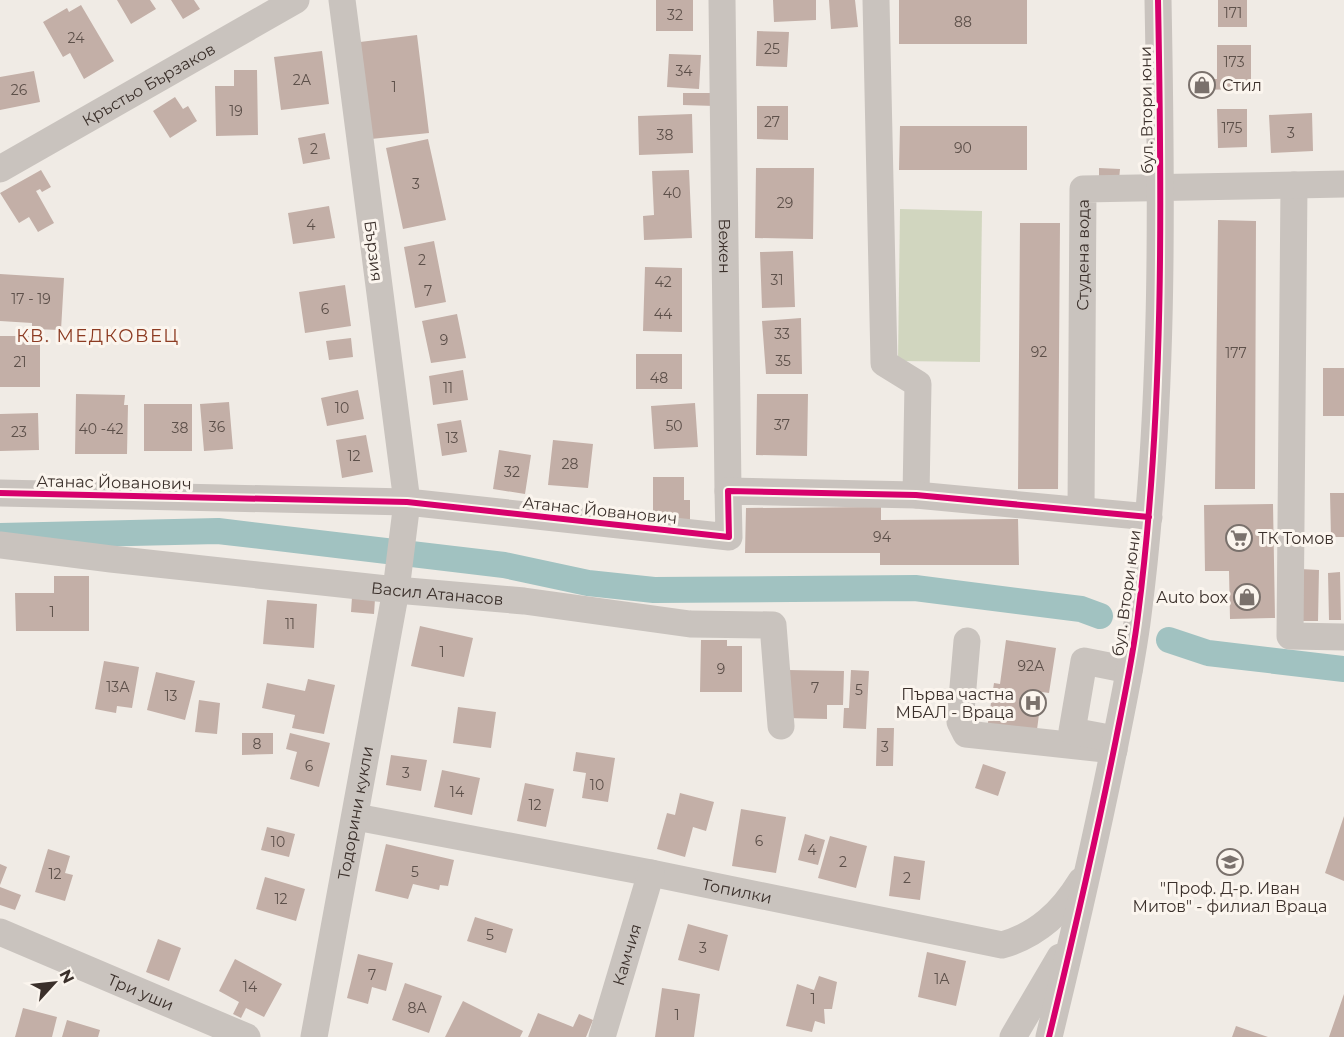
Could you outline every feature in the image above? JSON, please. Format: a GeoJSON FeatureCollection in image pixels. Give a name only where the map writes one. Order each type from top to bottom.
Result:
{"type":"FeatureCollection","features":[{"type":"Feature","properties":{"kind":"street","name":"Кръстьо Бързаков"},"geometry":{"type":"LineString","coordinates":[[0,169],[296,0]]}},
{"type":"Feature","properties":{"kind":"street","name":"Бързия"},"geometry":{"type":"LineString","coordinates":[[342,0],[407,502],[396,590]]}},
{"type":"Feature","properties":{"kind":"street","name":"Вежен"},"geometry":{"type":"LineString","coordinates":[[722,0],[728,491]]}},
{"type":"Feature","properties":{"kind":"street"},"geometry":{"type":"LineString","coordinates":[[876,0],[884,363],[918,384],[916,495]]}},
{"type":"Feature","properties":{"kind":"street","name":"бул. Втори юни"},"geometry":{"type":"LineString","coordinates":[[1049,1037],[1089,870],[1115,744],[1138,615],[1149,517],[1158,340],[1161,188],[1158,0]]}},
{"type":"Feature","properties":{"kind":"street","name":"Студена вода"},"geometry":{"type":"LineString","coordinates":[[1081,510],[1083,189],[1344,184]]}},
{"type":"Feature","properties":{"kind":"street"},"geometry":{"type":"LineString","coordinates":[[1294,185],[1290,636],[1344,637]]}},
{"type":"Feature","properties":{"kind":"street","name":"Атанас Йованович"},"geometry":{"type":"LineString","coordinates":[[0,493],[407,502],[729,537],[728,491]]}},
{"type":"Feature","properties":{"kind":"street"},"geometry":{"type":"LineString","coordinates":[[728,491],[916,495],[1149,517]]}},
{"type":"Feature","properties":{"kind":"street","name":"Васил Атанасов"},"geometry":{"type":"LineString","coordinates":[[0,545],[396,590],[524,601],[690,624],[773,625],[781,726]]}},
{"type":"Feature","properties":{"kind":"street","name":"Тодорини кукли"},"geometry":{"type":"LineString","coordinates":[[314,1037],[396,590]]}},
{"type":"Feature","properties":{"kind":"street"},"geometry":{"type":"LineString","coordinates":[[967,641],[960,722],[966,734],[1115,744]]}},
{"type":"Feature","properties":{"kind":"street"},"geometry":{"type":"LineString","coordinates":[[1072,731],[1084,661],[1129,670]]}},
{"type":"Feature","properties":{"kind":"street"},"geometry":{"type":"LineString","coordinates":[[1037,726],[1072,731],[1115,744]]}},
{"type":"Feature","properties":{"kind":"street","name":"Топилки"},"geometry":{"type":"LineString","coordinates":[[356,817],[651,873],[1002,945],[1024,937],[1050,920],[1064,906],[1089,870]]}},
{"type":"Feature","properties":{"kind":"street","name":"Камчия"},"geometry":{"type":"LineString","coordinates":[[602,1037],[651,873]]}},
{"type":"Feature","properties":{"kind":"street","name":"Три уши"},"geometry":{"type":"LineString","coordinates":[[0,932],[247,1037]]}},
{"type":"Feature","properties":{"kind":"street"},"geometry":{"type":"LineString","coordinates":[[1012,1037],[1074,933]]}},
{"type":"Feature","properties":{"kind":"green space"},"geometry":{"type":"Polygon","coordinates":[[[900,209],[982,211],[980,362],[898,361],[900,209]]]}},
{"type":"Feature","properties":{"kind":"building"},"geometry":{"type":"Polygon","coordinates":[[[117,0],[150,0],[156,9],[131,24],[117,0]]]}},
{"type":"Feature","properties":{"kind":"building"},"geometry":{"type":"Polygon","coordinates":[[[171,0],[194,0],[200,9],[183,19],[171,0]]]}},
{"type":"Feature","properties":{"kind":"building"},"geometry":{"type":"Polygon","coordinates":[[[656,0],[693,0],[693,31],[656,31],[656,0]]]}},
{"type":"Feature","properties":{"kind":"building"},"geometry":{"type":"Polygon","coordinates":[[[773,0],[816,0],[816,20],[774,22],[773,0]]]}},
{"type":"Feature","properties":{"kind":"building"},"geometry":{"type":"Polygon","coordinates":[[[829,0],[855,0],[858,27],[831,29],[829,0]]]}},
{"type":"Feature","properties":{"kind":"building"},"geometry":{"type":"Polygon","coordinates":[[[899,0],[1027,0],[1027,44],[899,44],[899,0]]]}},
{"type":"Feature","properties":{"kind":"building"},"geometry":{"type":"Polygon","coordinates":[[[1218,0],[1247,0],[1247,27],[1218,27],[1218,0]]]}},
{"type":"Feature","properties":{"kind":"building"},"geometry":{"type":"Polygon","coordinates":[[[81,5],[114,61],[84,79],[70,53],[63,57],[43,22],[67,8],[69,12],[81,5]]]}},
{"type":"Feature","properties":{"kind":"building"},"geometry":{"type":"Polygon","coordinates":[[[757,31],[789,32],[787,67],[756,66],[757,31]]]}},
{"type":"Feature","properties":{"kind":"building"},"geometry":{"type":"Polygon","coordinates":[[[417,35],[429,133],[371,139],[360,42],[417,35]]]}},
{"type":"Feature","properties":{"kind":"building"},"geometry":{"type":"Polygon","coordinates":[[[1217,45],[1251,45],[1251,81],[1243,81],[1243,89],[1199,90],[1199,79],[1217,79],[1217,45]]]}},
{"type":"Feature","properties":{"kind":"building"},"geometry":{"type":"Polygon","coordinates":[[[322,51],[329,104],[281,110],[274,57],[322,51]]]}},
{"type":"Feature","properties":{"kind":"building"},"geometry":{"type":"Polygon","coordinates":[[[669,54],[701,55],[699,89],[667,87],[669,54]]]}},
{"type":"Feature","properties":{"kind":"building"},"geometry":{"type":"Polygon","coordinates":[[[234,70],[257,70],[258,135],[216,136],[215,86],[234,86],[234,70]]]}},
{"type":"Feature","properties":{"kind":"building"},"geometry":{"type":"Polygon","coordinates":[[[34,71],[40,102],[0,110],[0,77],[34,71]]]}},
{"type":"Feature","properties":{"kind":"building"},"geometry":{"type":"Polygon","coordinates":[[[683,93],[715,93],[715,106],[683,105],[683,93]]]}},
{"type":"Feature","properties":{"kind":"building"},"geometry":{"type":"Polygon","coordinates":[[[175,97],[183,109],[188,106],[197,121],[170,138],[153,111],[175,97]]]}},
{"type":"Feature","properties":{"kind":"building"},"geometry":{"type":"Polygon","coordinates":[[[757,106],[788,106],[788,140],[757,139],[757,106]]]}},
{"type":"Feature","properties":{"kind":"building"},"geometry":{"type":"Polygon","coordinates":[[[1217,109],[1247,109],[1247,147],[1218,148],[1217,109]]]}},
{"type":"Feature","properties":{"kind":"building"},"geometry":{"type":"Polygon","coordinates":[[[1312,113],[1313,151],[1271,153],[1269,115],[1312,113]]]}},
{"type":"Feature","properties":{"kind":"building"},"geometry":{"type":"Polygon","coordinates":[[[692,114],[693,153],[639,155],[638,116],[692,114]]]}},
{"type":"Feature","properties":{"kind":"building"},"geometry":{"type":"Polygon","coordinates":[[[900,126],[1027,126],[1027,170],[899,170],[900,126]]]}},
{"type":"Feature","properties":{"kind":"building"},"geometry":{"type":"Polygon","coordinates":[[[325,133],[330,159],[303,164],[298,138],[325,133]]]}},
{"type":"Feature","properties":{"kind":"building"},"geometry":{"type":"Polygon","coordinates":[[[428,139],[446,220],[403,229],[386,148],[428,139]]]}},
{"type":"Feature","properties":{"kind":"building"},"geometry":{"type":"Polygon","coordinates":[[[756,168],[814,168],[813,239],[755,238],[756,168]]]}},
{"type":"Feature","properties":{"kind":"building"},"geometry":{"type":"Polygon","coordinates":[[[1099,168],[1120,169],[1119,180],[1099,180],[1099,168]]]}},
{"type":"Feature","properties":{"kind":"building"},"geometry":{"type":"Polygon","coordinates":[[[41,170],[51,187],[42,192],[40,189],[36,191],[54,223],[38,232],[29,217],[19,223],[0,193],[41,170]]]}},
{"type":"Feature","properties":{"kind":"building"},"geometry":{"type":"Polygon","coordinates":[[[689,170],[692,238],[644,240],[643,216],[654,215],[652,171],[689,170]]]}},
{"type":"Feature","properties":{"kind":"building"},"geometry":{"type":"Polygon","coordinates":[[[329,206],[335,238],[293,244],[288,213],[329,206]]]}},
{"type":"Feature","properties":{"kind":"building"},"geometry":{"type":"Polygon","coordinates":[[[1218,220],[1256,221],[1255,489],[1215,489],[1218,220]]]}},
{"type":"Feature","properties":{"kind":"building"},"geometry":{"type":"Polygon","coordinates":[[[1020,223],[1060,223],[1058,489],[1018,489],[1020,223]]]}},
{"type":"Feature","properties":{"kind":"building"},"geometry":{"type":"Polygon","coordinates":[[[434,241],[446,302],[415,308],[404,247],[434,241]]]}},
{"type":"Feature","properties":{"kind":"building"},"geometry":{"type":"Polygon","coordinates":[[[793,251],[795,307],[762,308],[760,252],[793,251]]]}},
{"type":"Feature","properties":{"kind":"building"},"geometry":{"type":"Polygon","coordinates":[[[645,267],[682,268],[682,332],[643,331],[645,267]]]}},
{"type":"Feature","properties":{"kind":"building"},"geometry":{"type":"Polygon","coordinates":[[[0,274],[64,278],[61,330],[32,329],[32,323],[0,321],[0,274]]]}},
{"type":"Feature","properties":{"kind":"building"},"geometry":{"type":"Polygon","coordinates":[[[345,285],[351,326],[305,333],[299,292],[345,285]]]}},
{"type":"Feature","properties":{"kind":"building"},"geometry":{"type":"Polygon","coordinates":[[[457,314],[466,358],[431,363],[422,321],[457,314]]]}},
{"type":"Feature","properties":{"kind":"building"},"geometry":{"type":"Polygon","coordinates":[[[801,318],[802,374],[766,374],[762,321],[801,318]]]}},
{"type":"Feature","properties":{"kind":"building"},"geometry":{"type":"Polygon","coordinates":[[[0,336],[40,336],[40,387],[0,387],[0,336]]]}},
{"type":"Feature","properties":{"kind":"building"},"geometry":{"type":"Polygon","coordinates":[[[351,338],[353,357],[329,360],[326,341],[351,338]]]}},
{"type":"Feature","properties":{"kind":"building"},"geometry":{"type":"Polygon","coordinates":[[[636,354],[682,354],[682,389],[636,389],[636,354]]]}},
{"type":"Feature","properties":{"kind":"building"},"geometry":{"type":"Polygon","coordinates":[[[1323,368],[1344,368],[1344,416],[1323,416],[1323,368]]]}},
{"type":"Feature","properties":{"kind":"building"},"geometry":{"type":"Polygon","coordinates":[[[463,370],[468,400],[433,405],[429,376],[463,370]]]}},
{"type":"Feature","properties":{"kind":"building"},"geometry":{"type":"Polygon","coordinates":[[[358,390],[364,419],[327,426],[321,398],[358,390]]]}},
{"type":"Feature","properties":{"kind":"building"},"geometry":{"type":"Polygon","coordinates":[[[76,394],[125,395],[124,405],[128,405],[127,454],[75,454],[76,394]]]}},
{"type":"Feature","properties":{"kind":"building"},"geometry":{"type":"Polygon","coordinates":[[[757,394],[808,394],[807,456],[756,455],[757,394]]]}},
{"type":"Feature","properties":{"kind":"building"},"geometry":{"type":"Polygon","coordinates":[[[229,402],[233,449],[204,451],[200,404],[229,402]]]}},
{"type":"Feature","properties":{"kind":"building"},"geometry":{"type":"Polygon","coordinates":[[[695,403],[698,447],[654,449],[651,406],[695,403]]]}},
{"type":"Feature","properties":{"kind":"building"},"geometry":{"type":"Polygon","coordinates":[[[144,404],[192,404],[192,451],[144,451],[144,404]]]}},
{"type":"Feature","properties":{"kind":"building"},"geometry":{"type":"Polygon","coordinates":[[[38,413],[39,450],[0,451],[0,414],[38,413]]]}},
{"type":"Feature","properties":{"kind":"building"},"geometry":{"type":"Polygon","coordinates":[[[461,420],[467,452],[442,456],[437,424],[461,420]]]}},
{"type":"Feature","properties":{"kind":"building"},"geometry":{"type":"Polygon","coordinates":[[[366,435],[373,472],[342,478],[336,440],[366,435]]]}},
{"type":"Feature","properties":{"kind":"building"},"geometry":{"type":"Polygon","coordinates":[[[553,440],[593,444],[588,488],[548,485],[553,440]]]}},
{"type":"Feature","properties":{"kind":"building"},"geometry":{"type":"Polygon","coordinates":[[[499,450],[531,455],[525,494],[493,489],[499,450]]]}},
{"type":"Feature","properties":{"kind":"building"},"geometry":{"type":"Polygon","coordinates":[[[653,477],[684,477],[684,500],[690,500],[690,524],[662,524],[662,514],[653,514],[653,477]]]}},
{"type":"Feature","properties":{"kind":"building"},"geometry":{"type":"Polygon","coordinates":[[[1330,493],[1344,493],[1344,537],[1331,537],[1330,493]]]}},
{"type":"Feature","properties":{"kind":"building","name":"ТК Томов"},"geometry":{"type":"Polygon","coordinates":[[[1273,504],[1275,618],[1230,619],[1229,571],[1205,571],[1204,505],[1273,504]]]}},
{"type":"Feature","properties":{"kind":"building"},"geometry":{"type":"Polygon","coordinates":[[[881,507],[881,520],[1018,519],[1019,565],[880,565],[880,553],[745,553],[746,508],[881,507]]]}},
{"type":"Feature","properties":{"kind":"building"},"geometry":{"type":"Polygon","coordinates":[[[1300,569],[1319,570],[1318,621],[1299,621],[1300,569]]]}},
{"type":"Feature","properties":{"kind":"building"},"geometry":{"type":"Polygon","coordinates":[[[1340,572],[1341,620],[1329,620],[1328,573],[1340,572]]]}},
{"type":"Feature","properties":{"kind":"building"},"geometry":{"type":"Polygon","coordinates":[[[54,576],[89,576],[89,631],[16,631],[15,593],[54,593],[54,576]]]}},
{"type":"Feature","properties":{"kind":"building"},"geometry":{"type":"Polygon","coordinates":[[[352,597],[375,599],[374,614],[351,612],[352,597]]]}},
{"type":"Feature","properties":{"kind":"building"},"geometry":{"type":"Polygon","coordinates":[[[267,600],[317,604],[314,648],[263,644],[267,600]]]}},
{"type":"Feature","properties":{"kind":"building"},"geometry":{"type":"Polygon","coordinates":[[[420,626],[473,638],[464,677],[411,666],[420,626]]]}},
{"type":"Feature","properties":{"kind":"building"},"geometry":{"type":"Polygon","coordinates":[[[701,640],[727,640],[727,646],[742,646],[742,692],[700,692],[701,640]]]}},
{"type":"Feature","properties":{"kind":"building"},"geometry":{"type":"Polygon","coordinates":[[[1006,640],[1056,648],[1049,693],[1042,692],[1036,737],[987,729],[994,683],[1000,684],[1006,640]]]}},
{"type":"Feature","properties":{"kind":"building"},"geometry":{"type":"Polygon","coordinates":[[[104,661],[139,667],[132,708],[117,706],[116,713],[95,709],[104,661]]]}},
{"type":"Feature","properties":{"kind":"building"},"geometry":{"type":"Polygon","coordinates":[[[787,670],[844,671],[843,705],[827,705],[827,719],[787,718],[787,670]]]}},
{"type":"Feature","properties":{"kind":"building"},"geometry":{"type":"Polygon","coordinates":[[[851,670],[869,671],[866,729],[843,728],[844,708],[849,708],[851,670]]]}},
{"type":"Feature","properties":{"kind":"building"},"geometry":{"type":"Polygon","coordinates":[[[156,672],[195,681],[185,720],[147,710],[156,672]]]}},
{"type":"Feature","properties":{"kind":"building"},"geometry":{"type":"Polygon","coordinates":[[[308,679],[335,685],[324,734],[292,728],[295,715],[262,708],[267,683],[305,691],[308,679]]]}},
{"type":"Feature","properties":{"kind":"building"},"geometry":{"type":"Polygon","coordinates":[[[199,700],[220,703],[217,734],[195,732],[199,700]]]}},
{"type":"Feature","properties":{"kind":"building"},"geometry":{"type":"Polygon","coordinates":[[[458,707],[496,712],[491,748],[453,743],[458,707]]]}},
{"type":"Feature","properties":{"kind":"building"},"geometry":{"type":"Polygon","coordinates":[[[877,728],[894,728],[893,766],[876,766],[877,728]]]}},
{"type":"Feature","properties":{"kind":"building"},"geometry":{"type":"Polygon","coordinates":[[[242,733],[273,733],[273,754],[242,755],[242,733]]]}},
{"type":"Feature","properties":{"kind":"building"},"geometry":{"type":"Polygon","coordinates":[[[290,733],[330,743],[319,787],[290,779],[297,752],[286,749],[290,733]]]}},
{"type":"Feature","properties":{"kind":"building"},"geometry":{"type":"Polygon","coordinates":[[[576,752],[615,758],[608,802],[582,798],[586,773],[573,771],[576,752]]]}},
{"type":"Feature","properties":{"kind":"building"},"geometry":{"type":"Polygon","coordinates":[[[391,755],[427,760],[421,791],[386,785],[391,755]]]}},
{"type":"Feature","properties":{"kind":"building"},"geometry":{"type":"Polygon","coordinates":[[[983,764],[1006,772],[998,796],[975,788],[983,764]]]}},
{"type":"Feature","properties":{"kind":"building"},"geometry":{"type":"Polygon","coordinates":[[[442,770],[480,778],[472,815],[434,807],[442,770]]]}},
{"type":"Feature","properties":{"kind":"building"},"geometry":{"type":"Polygon","coordinates":[[[525,783],[554,789],[546,827],[517,821],[525,783]]]}},
{"type":"Feature","properties":{"kind":"building"},"geometry":{"type":"Polygon","coordinates":[[[680,793],[714,802],[706,831],[693,827],[685,857],[657,849],[667,813],[675,815],[680,793]]]}},
{"type":"Feature","properties":{"kind":"building"},"geometry":{"type":"Polygon","coordinates":[[[741,809],[786,817],[776,873],[732,866],[741,809]]]}},
{"type":"Feature","properties":{"kind":"building"},"geometry":{"type":"Polygon","coordinates":[[[1344,816],[1344,881],[1325,873],[1344,816]]]}},
{"type":"Feature","properties":{"kind":"building"},"geometry":{"type":"Polygon","coordinates":[[[267,827],[295,834],[289,857],[261,850],[267,827]]]}},
{"type":"Feature","properties":{"kind":"building"},"geometry":{"type":"Polygon","coordinates":[[[805,834],[825,840],[818,865],[798,860],[805,834]]]}},
{"type":"Feature","properties":{"kind":"building"},"geometry":{"type":"Polygon","coordinates":[[[830,836],[867,846],[856,888],[818,878],[830,836]]]}},
{"type":"Feature","properties":{"kind":"building"},"geometry":{"type":"Polygon","coordinates":[[[386,844],[454,860],[448,886],[440,885],[439,890],[413,884],[408,899],[375,891],[386,844]]]}},
{"type":"Feature","properties":{"kind":"building"},"geometry":{"type":"Polygon","coordinates":[[[48,849],[70,856],[65,873],[73,875],[65,901],[35,892],[48,849]]]}},
{"type":"Feature","properties":{"kind":"building"},"geometry":{"type":"Polygon","coordinates":[[[894,856],[925,861],[920,900],[889,896],[894,856]]]}},
{"type":"Feature","properties":{"kind":"building"},"geometry":{"type":"Polygon","coordinates":[[[0,864],[7,867],[0,885],[0,864]]]}},
{"type":"Feature","properties":{"kind":"building"},"geometry":{"type":"Polygon","coordinates":[[[265,877],[305,889],[296,921],[256,909],[265,877]]]}},
{"type":"Feature","properties":{"kind":"building"},"geometry":{"type":"Polygon","coordinates":[[[0,887],[21,895],[15,910],[0,905],[0,887]]]}},
{"type":"Feature","properties":{"kind":"building"},"geometry":{"type":"Polygon","coordinates":[[[475,917],[513,929],[506,953],[467,941],[475,917]]]}},
{"type":"Feature","properties":{"kind":"building"},"geometry":{"type":"Polygon","coordinates":[[[688,924],[728,935],[719,971],[678,960],[688,924]]]}},
{"type":"Feature","properties":{"kind":"building"},"geometry":{"type":"Polygon","coordinates":[[[158,939],[181,948],[169,981],[146,972],[158,939]]]}},
{"type":"Feature","properties":{"kind":"building"},"geometry":{"type":"Polygon","coordinates":[[[927,952],[966,961],[956,1006],[918,997],[927,952]]]}},
{"type":"Feature","properties":{"kind":"building"},"geometry":{"type":"Polygon","coordinates":[[[358,954],[393,963],[386,991],[372,987],[368,1004],[347,998],[358,954]]]}},
{"type":"Feature","properties":{"kind":"building"},"geometry":{"type":"Polygon","coordinates":[[[235,959],[282,984],[264,1017],[246,1008],[241,1018],[233,1014],[239,1002],[219,991],[235,959]]]}},
{"type":"Feature","properties":{"kind":"building"},"geometry":{"type":"Polygon","coordinates":[[[819,976],[837,982],[832,1009],[824,1009],[825,1024],[815,1021],[812,1032],[786,1026],[797,984],[814,990],[819,976]]]}},
{"type":"Feature","properties":{"kind":"building"},"geometry":{"type":"Polygon","coordinates":[[[405,983],[442,996],[429,1033],[392,1020],[405,983]]]}},
{"type":"Feature","properties":{"kind":"building"},"geometry":{"type":"Polygon","coordinates":[[[662,988],[700,994],[694,1037],[655,1037],[662,988]]]}},
{"type":"Feature","properties":{"kind":"building"},"geometry":{"type":"Polygon","coordinates":[[[1344,994],[1344,1037],[1329,1037],[1344,994]]]}},
{"type":"Feature","properties":{"kind":"building"},"geometry":{"type":"Polygon","coordinates":[[[463,1001],[523,1031],[520,1037],[445,1037],[463,1001]]]}},
{"type":"Feature","properties":{"kind":"building"},"geometry":{"type":"Polygon","coordinates":[[[23,1008],[57,1017],[52,1037],[15,1037],[23,1008]]]}},
{"type":"Feature","properties":{"kind":"building"},"geometry":{"type":"Polygon","coordinates":[[[538,1013],[573,1027],[579,1014],[593,1020],[586,1037],[528,1037],[538,1013]]]}},
{"type":"Feature","properties":{"kind":"building"},"geometry":{"type":"Polygon","coordinates":[[[67,1020],[100,1030],[98,1037],[62,1037],[67,1020]]]}},
{"type":"Feature","properties":{"kind":"building"},"geometry":{"type":"Polygon","coordinates":[[[1236,1026],[1268,1037],[1232,1037],[1236,1026]]]}},
{"type":"Feature","properties":{"kind":"waterway"},"geometry":{"type":"LineString","coordinates":[[0,536],[218,531],[504,565],[588,583],[654,590],[915,588],[1081,609],[1100,616]]}},
{"type":"Feature","properties":{"kind":"waterway"},"geometry":{"type":"LineString","coordinates":[[1169,640],[1208,653],[1344,669]]}},
{"type":"Feature","properties":{"kind":"cycle path"},"geometry":{"type":"LineString","coordinates":[[1049,1037],[1092,851],[1125,693],[1136,631],[1146,539],[1153,462],[1159,308],[1158,0]]}},
{"type":"Feature","properties":{"kind":"cycle path"},"geometry":{"type":"LineString","coordinates":[[0,493],[407,502],[729,537],[728,491],[916,495],[1149,517]]}},
{"type":"Feature","properties":{"kind":"place","name":"Стил"},"geometry":{"type":"Point","coordinates":[1202,85]}},
{"type":"Feature","properties":{"kind":"place","name":"ТК Томов"},"geometry":{"type":"Point","coordinates":[1239,538]}},
{"type":"Feature","properties":{"kind":"place","name":"Auto box"},"geometry":{"type":"Point","coordinates":[1247,597]}},
{"type":"Feature","properties":{"kind":"place","name":"Първа частна МБАЛ - Враца"},"geometry":{"type":"Point","coordinates":[1033,703]}},
{"type":"Feature","properties":{"kind":"place","name":"\"Проф. Д-р. Иван Митов\" - филиал Враца"},"geometry":{"type":"Point","coordinates":[1230,862]}},
{"type":"Feature","properties":{"kind":"district","name":"КВ. МЕДКОВЕЦ"},"geometry":{"type":"Point","coordinates":[98,336]}}]}
